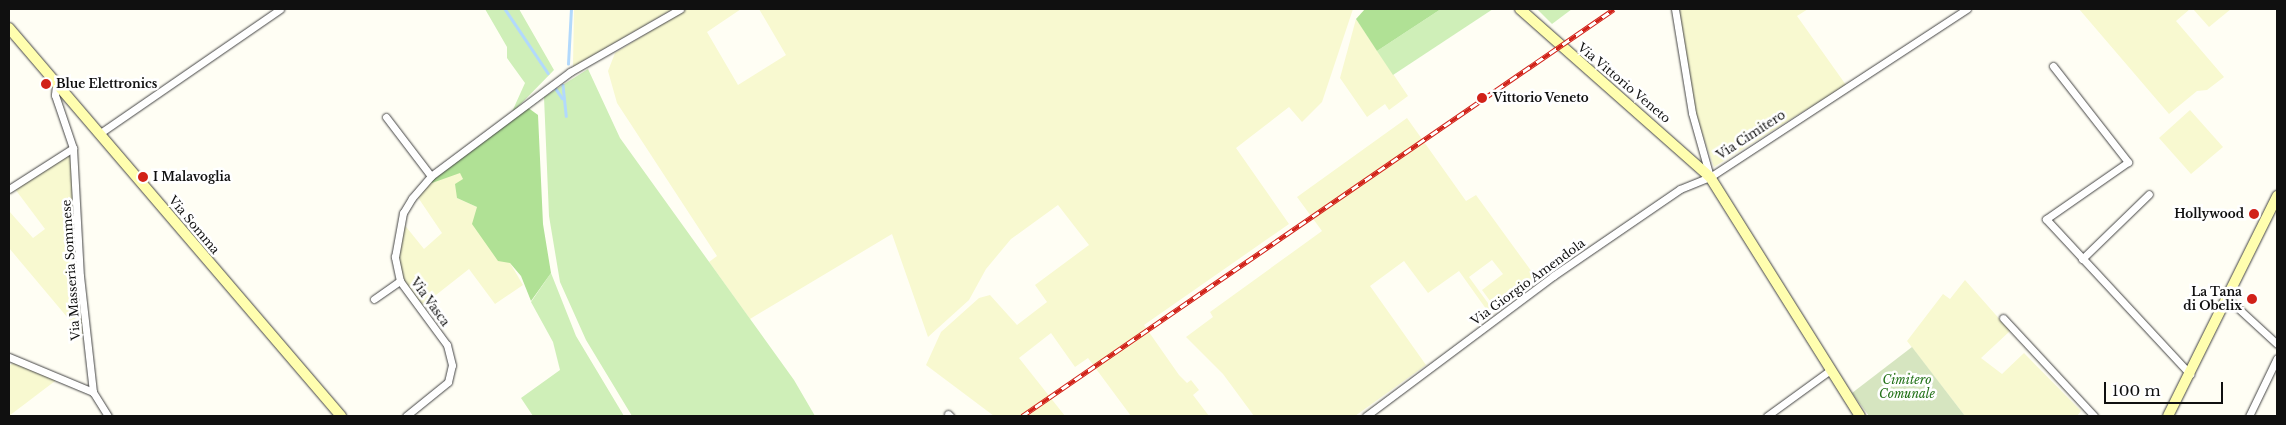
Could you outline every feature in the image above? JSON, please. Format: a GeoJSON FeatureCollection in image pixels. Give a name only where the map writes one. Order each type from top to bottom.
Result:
{"type":"FeatureCollection","features":[{"type":"Feature","properties":{"kind":"street"},"geometry":{"type":"LineString","coordinates":[[99,134],[280,9]]}},
{"type":"Feature","properties":{"kind":"street","name":"Via Vasca"},"geometry":{"type":"LineString","coordinates":[[406,416],[438,393],[448,382],[452,365],[447,345],[400,281],[395,257],[403,213],[431,176],[492,129],[570,72],[680,9]]}},
{"type":"Feature","properties":{"kind":"street","name":"Via Vittorio Veneto"},"geometry":{"type":"LineString","coordinates":[[1520,9],[1710,177]]}},
{"type":"Feature","properties":{"kind":"street"},"geometry":{"type":"LineString","coordinates":[[1674,9],[1692,113],[1710,177]]}},
{"type":"Feature","properties":{"kind":"street","name":"Via Cimitero"},"geometry":{"type":"LineString","coordinates":[[1860,416],[1829,370],[1710,177],[1967,9]]}},
{"type":"Feature","properties":{"kind":"street","name":"Via Somma"},"geometry":{"type":"LineString","coordinates":[[9,28],[341,416]]}},
{"type":"Feature","properties":{"kind":"street"},"geometry":{"type":"LineString","coordinates":[[2053,66],[2128,162],[2046,219],[2190,374]]}},
{"type":"Feature","properties":{"kind":"street","name":"Via Masseria Sommese"},"geometry":{"type":"LineString","coordinates":[[56,85],[55,96],[73,148],[80,276],[93,392],[108,416]]}},
{"type":"Feature","properties":{"kind":"street"},"geometry":{"type":"LineString","coordinates":[[386,118],[431,176]]}},
{"type":"Feature","properties":{"kind":"street"},"geometry":{"type":"LineString","coordinates":[[9,189],[73,148]]}},
{"type":"Feature","properties":{"kind":"street","name":"Via Giorgio Amendola"},"geometry":{"type":"LineString","coordinates":[[1366,416],[1553,276],[1692,181],[1710,177]]}},
{"type":"Feature","properties":{"kind":"street"},"geometry":{"type":"LineString","coordinates":[[2082,259],[2148,194]]}},
{"type":"Feature","properties":{"kind":"street"},"geometry":{"type":"LineString","coordinates":[[2168,416],[2277,196]]}},
{"type":"Feature","properties":{"kind":"street"},"geometry":{"type":"LineString","coordinates":[[374,299],[400,281]]}},
{"type":"Feature","properties":{"kind":"street"},"geometry":{"type":"LineString","coordinates":[[2227,298],[2277,344]]}},
{"type":"Feature","properties":{"kind":"street"},"geometry":{"type":"LineString","coordinates":[[2003,318],[2094,416]]}},
{"type":"Feature","properties":{"kind":"street"},"geometry":{"type":"LineString","coordinates":[[9,357],[93,392]]}},
{"type":"Feature","properties":{"kind":"street"},"geometry":{"type":"LineString","coordinates":[[2249,416],[2277,358]]}},
{"type":"Feature","properties":{"kind":"street"},"geometry":{"type":"LineString","coordinates":[[1767,416],[1829,370]]}},
{"type":"Feature","properties":{"kind":"green space"},"geometry":{"type":"Polygon","coordinates":[[[485,9],[519,9],[554,70],[511,114],[525,83],[507,58],[507,47],[485,9]]]}},
{"type":"Feature","properties":{"kind":"green space"},"geometry":{"type":"Polygon","coordinates":[[[574,9],[673,9],[573,67],[574,9]]]}},
{"type":"Feature","properties":{"kind":"green space"},"geometry":{"type":"Polygon","coordinates":[[[686,9],[741,9],[707,32],[738,85],[786,55],[759,9],[1353,9],[1322,102],[1302,122],[1289,107],[1236,148],[1289,224],[1144,325],[1179,375],[1187,383],[1191,380],[1199,390],[1193,395],[1209,416],[1131,416],[1088,358],[1075,367],[1051,333],[1019,358],[1065,416],[994,416],[926,365],[941,332],[979,298],[990,295],[1017,325],[1047,302],[1035,285],[1089,245],[1058,205],[1011,239],[986,269],[969,300],[928,337],[892,234],[750,319],[709,262],[717,256],[617,103],[608,71],[615,53],[686,9]]]}},
{"type":"Feature","properties":{"kind":"green space"},"geometry":{"type":"Polygon","coordinates":[[[1365,9],[1441,9],[1377,51],[1356,19],[1365,9]]]}},
{"type":"Feature","properties":{"kind":"green space"},"geometry":{"type":"Polygon","coordinates":[[[1441,9],[1493,9],[1393,75],[1377,51],[1441,9]]]}},
{"type":"Feature","properties":{"kind":"green space"},"geometry":{"type":"Polygon","coordinates":[[[1537,9],[1572,9],[1552,24],[1537,9]]]}},
{"type":"Feature","properties":{"kind":"green space"},"geometry":{"type":"Polygon","coordinates":[[[1679,9],[1808,9],[1797,16],[1846,85],[1714,167],[1696,116],[1679,9]]]}},
{"type":"Feature","properties":{"kind":"green space"},"geometry":{"type":"Polygon","coordinates":[[[2079,9],[2190,9],[2176,21],[2224,77],[2207,90],[2197,91],[2169,114],[2079,9]]]}},
{"type":"Feature","properties":{"kind":"green space"},"geometry":{"type":"Polygon","coordinates":[[[2193,9],[2231,9],[2209,27],[2193,9]]]}},
{"type":"Feature","properties":{"kind":"green space"},"geometry":{"type":"Polygon","coordinates":[[[1356,19],[1408,96],[1389,110],[1385,104],[1367,117],[1340,78],[1356,19]]]}},
{"type":"Feature","properties":{"kind":"green space"},"geometry":{"type":"Polygon","coordinates":[[[588,69],[620,138],[794,380],[815,416],[632,416],[586,340],[560,282],[549,216],[544,97],[588,69]]]}},
{"type":"Feature","properties":{"kind":"green space"},"geometry":{"type":"Polygon","coordinates":[[[527,107],[538,115],[543,224],[551,273],[531,301],[521,276],[510,263],[498,261],[472,224],[477,207],[457,198],[455,184],[463,179],[460,173],[432,183],[430,179],[527,107]]]}},
{"type":"Feature","properties":{"kind":"green space"},"geometry":{"type":"Polygon","coordinates":[[[2190,110],[2223,147],[2191,174],[2159,138],[2190,110]]]}},
{"type":"Feature","properties":{"kind":"green space"},"geometry":{"type":"Polygon","coordinates":[[[1407,118],[1466,201],[1476,195],[1537,279],[1496,309],[1482,290],[1503,274],[1492,260],[1469,277],[1493,310],[1489,313],[1459,271],[1428,293],[1404,261],[1370,286],[1426,365],[1355,416],[1254,416],[1223,374],[1186,337],[1213,317],[1210,312],[1322,231],[1297,197],[1407,118]]]}},
{"type":"Feature","properties":{"kind":"green space"},"geometry":{"type":"Polygon","coordinates":[[[70,153],[83,336],[9,248],[9,211],[33,238],[45,229],[15,189],[70,153]]]}},
{"type":"Feature","properties":{"kind":"green space"},"geometry":{"type":"Polygon","coordinates":[[[460,172],[463,179],[457,198],[477,207],[523,285],[495,304],[469,269],[422,306],[402,279],[398,255],[403,223],[424,249],[442,233],[417,196],[428,181],[460,172]]]}},
{"type":"Feature","properties":{"kind":"green space"},"geometry":{"type":"Polygon","coordinates":[[[551,273],[576,336],[624,416],[533,416],[521,398],[560,370],[553,342],[531,302],[551,273]]]}},
{"type":"Feature","properties":{"kind":"green space"},"geometry":{"type":"Polygon","coordinates":[[[1965,280],[2010,331],[1981,358],[2002,374],[2024,353],[2081,411],[2077,416],[1965,416],[1907,341],[1943,294],[1950,299],[1965,280]]]}},
{"type":"Feature","properties":{"kind":"green space","name":"Cimitero Comunale"},"geometry":{"type":"Polygon","coordinates":[[[1912,347],[1965,416],[1869,416],[1852,393],[1912,347]]]}},
{"type":"Feature","properties":{"kind":"green space"},"geometry":{"type":"Polygon","coordinates":[[[13,363],[59,378],[9,416],[9,366],[13,363]]]}},
{"type":"Feature","properties":{"kind":"waterway"},"geometry":{"type":"LineString","coordinates":[[505,9],[548,73]]}},
{"type":"Feature","properties":{"kind":"waterway"},"geometry":{"type":"LineString","coordinates":[[568,64],[571,9]]}},
{"type":"Feature","properties":{"kind":"waterway"},"geometry":{"type":"LineString","coordinates":[[563,85],[566,116]]}},
{"type":"Feature","properties":{"kind":"waterway"},"geometry":{"type":"LineString","coordinates":[[556,89],[562,98]]}},
{"type":"Feature","properties":{"kind":"railway"},"geometry":{"type":"LineString","coordinates":[[1022,416],[1614,9]]}},
{"type":"Feature","properties":{"kind":"place","name":"Blue Elettronics"},"geometry":{"type":"Point","coordinates":[46,84]}},
{"type":"Feature","properties":{"kind":"place","name":"Vittorio Veneto"},"geometry":{"type":"Point","coordinates":[1482,98]}},
{"type":"Feature","properties":{"kind":"place","name":"I Malavoglia"},"geometry":{"type":"Point","coordinates":[143,177]}},
{"type":"Feature","properties":{"kind":"place","name":"Hollywood"},"geometry":{"type":"Point","coordinates":[2254,214]}},
{"type":"Feature","properties":{"kind":"place","name":"La Tana di Obelix"},"geometry":{"type":"Point","coordinates":[2252,299]}}]}
